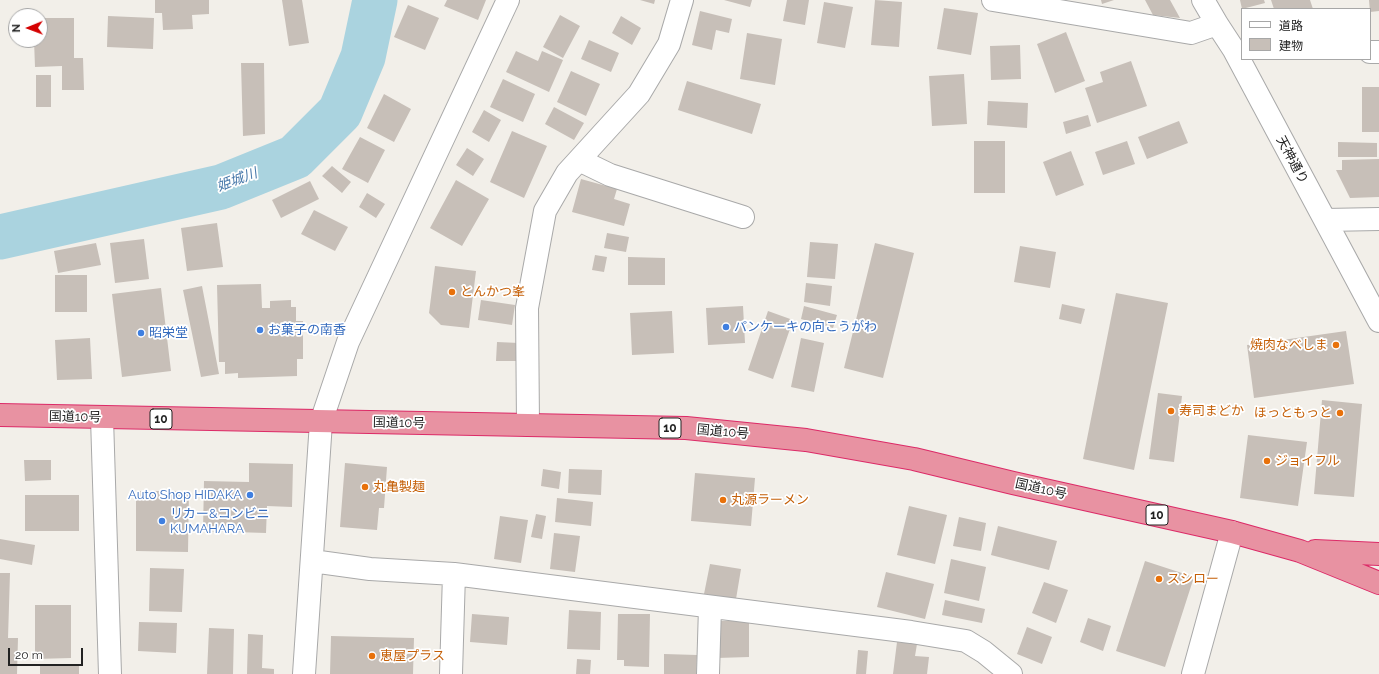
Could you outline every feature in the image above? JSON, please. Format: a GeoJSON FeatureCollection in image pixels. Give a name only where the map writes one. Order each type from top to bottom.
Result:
{"type":"FeatureCollection","features":[{"type":"Feature","properties":{"kind":"highway","name":"国道10号"},"geometry":{"type":"LineString","coordinates":[[0,415],[686,428],[806,440],[914,459],[1013,483],[1232,532],[1300,551],[1379,583]]}},
{"type":"Feature","properties":{"kind":"highway"},"geometry":{"type":"LineString","coordinates":[[1300,551],[1379,554]]}},
{"type":"Feature","properties":{"kind":"street"},"geometry":{"type":"LineString","coordinates":[[304,674],[322,422],[348,342],[508,0]]}},
{"type":"Feature","properties":{"kind":"street"},"geometry":{"type":"LineString","coordinates":[[528,425],[527,308],[545,211],[567,173],[639,94],[669,44],[682,0]]}},
{"type":"Feature","properties":{"kind":"street"},"geometry":{"type":"LineString","coordinates":[[993,0],[1191,33],[1217,24]]}},
{"type":"Feature","properties":{"kind":"street","name":"天神通り"},"geometry":{"type":"LineString","coordinates":[[1203,0],[1217,24],[1238,50]]}},
{"type":"Feature","properties":{"kind":"street","name":"天神通り"},"geometry":{"type":"LineString","coordinates":[[1243,60],[1325,220],[1379,321]]}},
{"type":"Feature","properties":{"kind":"street"},"geometry":{"type":"LineString","coordinates":[[579,160],[610,175],[743,217]]}},
{"type":"Feature","properties":{"kind":"street"},"geometry":{"type":"LineString","coordinates":[[1325,220],[1379,219]]}},
{"type":"Feature","properties":{"kind":"street"},"geometry":{"type":"LineString","coordinates":[[102,418],[110,674]]}},
{"type":"Feature","properties":{"kind":"street"},"geometry":{"type":"LineString","coordinates":[[1193,674],[1232,532]]}},
{"type":"Feature","properties":{"kind":"street"},"geometry":{"type":"LineString","coordinates":[[312,561],[370,569],[454,574],[911,632],[966,641],[984,652],[1011,674]]}},
{"type":"Feature","properties":{"kind":"street"},"geometry":{"type":"LineString","coordinates":[[451,674],[454,574]]}},
{"type":"Feature","properties":{"kind":"street"},"geometry":{"type":"LineString","coordinates":[[708,674],[710,607]]}},
{"type":"Feature","properties":{"kind":"building"},"geometry":{"type":"Polygon","coordinates":[[[155,0],[209,0],[209,14],[192,15],[193,29],[163,30],[162,13],[155,13],[155,0]]]}},
{"type":"Feature","properties":{"kind":"building"},"geometry":{"type":"Polygon","coordinates":[[[282,0],[302,0],[309,43],[289,46],[282,0]]]}},
{"type":"Feature","properties":{"kind":"building"},"geometry":{"type":"Polygon","coordinates":[[[447,0],[486,0],[478,20],[444,6],[447,0]]]}},
{"type":"Feature","properties":{"kind":"building"},"geometry":{"type":"Polygon","coordinates":[[[640,0],[655,0],[654,4],[640,0]]]}},
{"type":"Feature","properties":{"kind":"building"},"geometry":{"type":"Polygon","coordinates":[[[724,0],[752,0],[750,7],[724,0]]]}},
{"type":"Feature","properties":{"kind":"building"},"geometry":{"type":"Polygon","coordinates":[[[787,0],[809,0],[805,25],[783,21],[787,0]]]}},
{"type":"Feature","properties":{"kind":"building"},"geometry":{"type":"Polygon","coordinates":[[[875,0],[902,2],[899,47],[871,45],[875,0]]]}},
{"type":"Feature","properties":{"kind":"building"},"geometry":{"type":"Polygon","coordinates":[[[1101,0],[1114,0],[1102,4],[1101,0]]]}},
{"type":"Feature","properties":{"kind":"building"},"geometry":{"type":"Polygon","coordinates":[[[1145,0],[1170,0],[1180,18],[1153,15],[1145,0]]]}},
{"type":"Feature","properties":{"kind":"building"},"geometry":{"type":"Polygon","coordinates":[[[1240,0],[1264,0],[1265,3],[1246,8],[1242,8],[1240,0]]]}},
{"type":"Feature","properties":{"kind":"building"},"geometry":{"type":"Polygon","coordinates":[[[1271,0],[1310,0],[1313,8],[1274,8],[1271,0]]]}},
{"type":"Feature","properties":{"kind":"building"},"geometry":{"type":"Polygon","coordinates":[[[1369,0],[1379,0],[1379,11],[1371,12],[1371,8],[1370,8],[1369,0]]]}},
{"type":"Feature","properties":{"kind":"building"},"geometry":{"type":"Polygon","coordinates":[[[824,2],[853,7],[845,48],[817,43],[824,2]]]}},
{"type":"Feature","properties":{"kind":"building"},"geometry":{"type":"Polygon","coordinates":[[[408,5],[439,18],[425,50],[394,37],[408,5]]]}},
{"type":"Feature","properties":{"kind":"building"},"geometry":{"type":"Polygon","coordinates":[[[944,8],[978,13],[971,55],[937,49],[944,8]]]}},
{"type":"Feature","properties":{"kind":"building"},"geometry":{"type":"Polygon","coordinates":[[[700,11],[732,19],[729,33],[716,30],[712,50],[692,45],[700,11]]]}},
{"type":"Feature","properties":{"kind":"building"},"geometry":{"type":"Polygon","coordinates":[[[560,15],[580,26],[563,58],[543,47],[560,15]]]}},
{"type":"Feature","properties":{"kind":"building"},"geometry":{"type":"Polygon","coordinates":[[[108,16],[154,18],[153,49],[107,47],[108,16]]]}},
{"type":"Feature","properties":{"kind":"building"},"geometry":{"type":"Polygon","coordinates":[[[621,16],[641,28],[632,45],[612,33],[621,16]]]}},
{"type":"Feature","properties":{"kind":"building"},"geometry":{"type":"Polygon","coordinates":[[[48,18],[74,18],[74,58],[83,58],[84,90],[62,90],[62,66],[35,67],[34,48],[48,48],[48,18]]]}},
{"type":"Feature","properties":{"kind":"building"},"geometry":{"type":"Polygon","coordinates":[[[1066,32],[1085,81],[1055,93],[1037,44],[1066,32]]]}},
{"type":"Feature","properties":{"kind":"building"},"geometry":{"type":"Polygon","coordinates":[[[747,33],[782,39],[775,85],[740,79],[747,33]]]}},
{"type":"Feature","properties":{"kind":"building"},"geometry":{"type":"Polygon","coordinates":[[[589,40],[619,53],[611,72],[581,59],[589,40]]]}},
{"type":"Feature","properties":{"kind":"building"},"geometry":{"type":"Polygon","coordinates":[[[1020,45],[1021,79],[991,80],[990,46],[1020,45]]]}},
{"type":"Feature","properties":{"kind":"building"},"geometry":{"type":"Polygon","coordinates":[[[516,51],[538,61],[542,51],[563,60],[549,92],[506,72],[516,51]]]}},
{"type":"Feature","properties":{"kind":"building"},"geometry":{"type":"Polygon","coordinates":[[[1131,61],[1147,106],[1097,123],[1085,88],[1103,82],[1100,72],[1131,61]]]}},
{"type":"Feature","properties":{"kind":"building"},"geometry":{"type":"Polygon","coordinates":[[[241,63],[264,63],[265,134],[243,136],[241,63]]]}},
{"type":"Feature","properties":{"kind":"building"},"geometry":{"type":"Polygon","coordinates":[[[571,71],[600,84],[586,116],[557,102],[571,71]]]}},
{"type":"Feature","properties":{"kind":"building"},"geometry":{"type":"Polygon","coordinates":[[[964,74],[967,124],[932,126],[929,76],[964,74]]]}},
{"type":"Feature","properties":{"kind":"building"},"geometry":{"type":"Polygon","coordinates":[[[36,75],[51,75],[51,107],[36,107],[36,75]]]}},
{"type":"Feature","properties":{"kind":"building"},"geometry":{"type":"Polygon","coordinates":[[[503,79],[535,94],[523,122],[490,107],[503,79]]]}},
{"type":"Feature","properties":{"kind":"building"},"geometry":{"type":"Polygon","coordinates":[[[687,81],[761,104],[752,134],[678,110],[687,81]]]}},
{"type":"Feature","properties":{"kind":"building"},"geometry":{"type":"Polygon","coordinates":[[[1362,87],[1379,87],[1379,132],[1362,132],[1362,87]]]}},
{"type":"Feature","properties":{"kind":"building"},"geometry":{"type":"Polygon","coordinates":[[[384,94],[411,109],[394,142],[367,128],[384,94]]]}},
{"type":"Feature","properties":{"kind":"building"},"geometry":{"type":"Polygon","coordinates":[[[988,101],[1028,103],[1027,128],[987,125],[988,101]]]}},
{"type":"Feature","properties":{"kind":"building"},"geometry":{"type":"Polygon","coordinates":[[[554,107],[584,123],[574,140],[545,124],[554,107]]]}},
{"type":"Feature","properties":{"kind":"building"},"geometry":{"type":"Polygon","coordinates":[[[484,110],[501,120],[489,142],[472,132],[484,110]]]}},
{"type":"Feature","properties":{"kind":"building"},"geometry":{"type":"Polygon","coordinates":[[[1088,115],[1091,126],[1066,134],[1063,122],[1088,115]]]}},
{"type":"Feature","properties":{"kind":"building"},"geometry":{"type":"Polygon","coordinates":[[[1179,121],[1188,143],[1147,159],[1138,137],[1179,121]]]}},
{"type":"Feature","properties":{"kind":"building"},"geometry":{"type":"Polygon","coordinates":[[[512,131],[547,146],[524,198],[490,182],[512,131]]]}},
{"type":"Feature","properties":{"kind":"building"},"geometry":{"type":"Polygon","coordinates":[[[360,137],[385,150],[368,183],[342,169],[360,137]]]}},
{"type":"Feature","properties":{"kind":"building"},"geometry":{"type":"Polygon","coordinates":[[[974,141],[1005,141],[1005,193],[974,193],[974,141]]]}},
{"type":"Feature","properties":{"kind":"building"},"geometry":{"type":"Polygon","coordinates":[[[1127,141],[1135,164],[1103,175],[1095,152],[1127,141]]]}},
{"type":"Feature","properties":{"kind":"building"},"geometry":{"type":"Polygon","coordinates":[[[1338,142],[1377,143],[1377,157],[1338,157],[1338,142]]]}},
{"type":"Feature","properties":{"kind":"building"},"geometry":{"type":"Polygon","coordinates":[[[467,148],[484,159],[473,176],[456,165],[467,148]]]}},
{"type":"Feature","properties":{"kind":"building"},"geometry":{"type":"Polygon","coordinates":[[[1071,151],[1084,185],[1056,196],[1043,162],[1071,151]]]}},
{"type":"Feature","properties":{"kind":"building"},"geometry":{"type":"Polygon","coordinates":[[[1379,159],[1379,197],[1350,198],[1336,170],[1342,170],[1342,160],[1379,159]]]}},
{"type":"Feature","properties":{"kind":"building"},"geometry":{"type":"Polygon","coordinates":[[[332,166],[351,182],[342,193],[322,176],[332,166]]]}},
{"type":"Feature","properties":{"kind":"building"},"geometry":{"type":"Polygon","coordinates":[[[581,179],[617,189],[614,199],[630,204],[624,226],[572,212],[581,179]]]}},
{"type":"Feature","properties":{"kind":"building"},"geometry":{"type":"Polygon","coordinates":[[[456,180],[489,199],[462,246],[430,228],[456,180]]]}},
{"type":"Feature","properties":{"kind":"building"},"geometry":{"type":"Polygon","coordinates":[[[310,181],[319,199],[281,218],[272,200],[310,181]]]}},
{"type":"Feature","properties":{"kind":"building"},"geometry":{"type":"Polygon","coordinates":[[[367,193],[385,204],[376,218],[359,207],[367,193]]]}},
{"type":"Feature","properties":{"kind":"building"},"geometry":{"type":"Polygon","coordinates":[[[314,210],[348,227],[335,251],[301,234],[314,210]]]}},
{"type":"Feature","properties":{"kind":"building"},"geometry":{"type":"Polygon","coordinates":[[[217,223],[223,267],[187,271],[181,228],[217,223]]]}},
{"type":"Feature","properties":{"kind":"building"},"geometry":{"type":"Polygon","coordinates":[[[607,233],[629,237],[626,252],[604,248],[607,233]]]}},
{"type":"Feature","properties":{"kind":"building"},"geometry":{"type":"Polygon","coordinates":[[[144,239],[149,279],[115,283],[110,243],[144,239]]]}},
{"type":"Feature","properties":{"kind":"building"},"geometry":{"type":"Polygon","coordinates":[[[810,242],[838,244],[835,279],[807,277],[810,242]]]}},
{"type":"Feature","properties":{"kind":"building"},"geometry":{"type":"Polygon","coordinates":[[[96,243],[101,265],[58,273],[54,251],[96,243]]]}},
{"type":"Feature","properties":{"kind":"building"},"geometry":{"type":"Polygon","coordinates":[[[875,243],[914,253],[883,378],[844,368],[875,243]]]}},
{"type":"Feature","properties":{"kind":"building"},"geometry":{"type":"Polygon","coordinates":[[[1020,246],[1056,252],[1050,288],[1014,282],[1020,246]]]}},
{"type":"Feature","properties":{"kind":"building"},"geometry":{"type":"Polygon","coordinates":[[[595,255],[607,257],[604,272],[592,270],[595,255]]]}},
{"type":"Feature","properties":{"kind":"building"},"geometry":{"type":"Polygon","coordinates":[[[628,257],[665,258],[665,285],[628,285],[628,257]]]}},
{"type":"Feature","properties":{"kind":"building","name":"とんかつ峯"},"geometry":{"type":"Polygon","coordinates":[[[435,266],[476,271],[469,328],[441,325],[429,313],[435,266]]]}},
{"type":"Feature","properties":{"kind":"building"},"geometry":{"type":"Polygon","coordinates":[[[55,275],[87,275],[87,312],[55,312],[55,275]]]}},
{"type":"Feature","properties":{"kind":"building"},"geometry":{"type":"Polygon","coordinates":[[[806,283],[832,286],[830,306],[804,302],[806,283]]]}},
{"type":"Feature","properties":{"kind":"building","name":"お菓子の南香"},"geometry":{"type":"Polygon","coordinates":[[[261,284],[262,308],[270,308],[270,301],[291,300],[291,307],[296,307],[296,321],[303,321],[303,359],[297,359],[297,376],[238,378],[238,373],[225,374],[225,362],[219,362],[217,285],[261,284]]]}},
{"type":"Feature","properties":{"kind":"building"},"geometry":{"type":"Polygon","coordinates":[[[202,286],[219,374],[201,377],[183,290],[202,286]]]}},
{"type":"Feature","properties":{"kind":"building","name":"昭栄堂"},"geometry":{"type":"Polygon","coordinates":[[[161,288],[171,371],[122,377],[112,294],[161,288]]]}},
{"type":"Feature","properties":{"kind":"building"},"geometry":{"type":"Polygon","coordinates":[[[1116,293],[1168,303],[1134,470],[1083,459],[1116,293]]]}},
{"type":"Feature","properties":{"kind":"building"},"geometry":{"type":"Polygon","coordinates":[[[481,300],[515,305],[512,325],[478,320],[481,300]]]}},
{"type":"Feature","properties":{"kind":"building"},"geometry":{"type":"Polygon","coordinates":[[[1062,304],[1085,309],[1081,324],[1059,319],[1062,304]]]}},
{"type":"Feature","properties":{"kind":"building"},"geometry":{"type":"Polygon","coordinates":[[[743,306],[745,343],[708,345],[706,308],[743,306]]]}},
{"type":"Feature","properties":{"kind":"building"},"geometry":{"type":"Polygon","coordinates":[[[804,306],[837,315],[833,328],[801,319],[804,306]]]}},
{"type":"Feature","properties":{"kind":"building"},"geometry":{"type":"Polygon","coordinates":[[[672,311],[674,353],[632,355],[630,313],[672,311]]]}},
{"type":"Feature","properties":{"kind":"building"},"geometry":{"type":"Polygon","coordinates":[[[768,311],[793,320],[773,379],[748,370],[768,311]]]}},
{"type":"Feature","properties":{"kind":"building"},"geometry":{"type":"Polygon","coordinates":[[[1346,331],[1354,384],[1254,398],[1247,345],[1346,331]]]}},
{"type":"Feature","properties":{"kind":"building"},"geometry":{"type":"Polygon","coordinates":[[[90,338],[92,379],[57,380],[55,340],[90,338]]]}},
{"type":"Feature","properties":{"kind":"building"},"geometry":{"type":"Polygon","coordinates":[[[801,338],[824,343],[814,392],[791,387],[801,338]]]}},
{"type":"Feature","properties":{"kind":"building"},"geometry":{"type":"Polygon","coordinates":[[[497,342],[519,343],[519,361],[496,361],[497,342]]]}},
{"type":"Feature","properties":{"kind":"building"},"geometry":{"type":"Polygon","coordinates":[[[1158,393],[1182,396],[1174,462],[1149,459],[1158,393]]]}},
{"type":"Feature","properties":{"kind":"building"},"geometry":{"type":"Polygon","coordinates":[[[1322,400],[1362,404],[1354,497],[1314,494],[1322,400]]]}},
{"type":"Feature","properties":{"kind":"building"},"geometry":{"type":"Polygon","coordinates":[[[1248,435],[1307,442],[1298,506],[1240,498],[1248,435]]]}},
{"type":"Feature","properties":{"kind":"building"},"geometry":{"type":"Polygon","coordinates":[[[24,460],[51,460],[51,480],[25,481],[24,460]]]}},
{"type":"Feature","properties":{"kind":"building"},"geometry":{"type":"Polygon","coordinates":[[[249,463],[293,464],[292,507],[267,506],[266,533],[203,531],[204,481],[249,482],[249,463]]]}},
{"type":"Feature","properties":{"kind":"building","name":"丸亀製麺"},"geometry":{"type":"Polygon","coordinates":[[[345,463],[387,467],[384,508],[379,508],[377,530],[340,527],[345,463]]]}},
{"type":"Feature","properties":{"kind":"building"},"geometry":{"type":"Polygon","coordinates":[[[543,469],[561,472],[559,489],[541,486],[543,469]]]}},
{"type":"Feature","properties":{"kind":"building"},"geometry":{"type":"Polygon","coordinates":[[[569,469],[602,470],[601,495],[568,493],[569,469]]]}},
{"type":"Feature","properties":{"kind":"building","name":"丸源ラーメン"},"geometry":{"type":"Polygon","coordinates":[[[695,473],[755,478],[751,526],[691,521],[695,473]]]}},
{"type":"Feature","properties":{"kind":"building","name":"リカー&コンビニ KUMAHARA"},"geometry":{"type":"Polygon","coordinates":[[[136,491],[189,491],[188,552],[136,551],[136,491]]]}},
{"type":"Feature","properties":{"kind":"building"},"geometry":{"type":"Polygon","coordinates":[[[25,495],[79,495],[79,531],[25,531],[25,495]]]}},
{"type":"Feature","properties":{"kind":"building"},"geometry":{"type":"Polygon","coordinates":[[[557,498],[593,502],[591,526],[555,522],[557,498]]]}},
{"type":"Feature","properties":{"kind":"building"},"geometry":{"type":"Polygon","coordinates":[[[909,506],[947,515],[935,564],[897,555],[909,506]]]}},
{"type":"Feature","properties":{"kind":"building"},"geometry":{"type":"Polygon","coordinates":[[[536,514],[546,516],[542,539],[531,537],[536,514]]]}},
{"type":"Feature","properties":{"kind":"building"},"geometry":{"type":"Polygon","coordinates":[[[500,516],[528,520],[521,563],[494,559],[500,516]]]}},
{"type":"Feature","properties":{"kind":"building"},"geometry":{"type":"Polygon","coordinates":[[[959,517],[986,523],[981,551],[953,546],[959,517]]]}},
{"type":"Feature","properties":{"kind":"building"},"geometry":{"type":"Polygon","coordinates":[[[998,526],[1057,541],[1049,570],[991,555],[998,526]]]}},
{"type":"Feature","properties":{"kind":"building"},"geometry":{"type":"Polygon","coordinates":[[[554,533],[580,536],[575,572],[550,569],[554,533]]]}},
{"type":"Feature","properties":{"kind":"building"},"geometry":{"type":"Polygon","coordinates":[[[0,539],[35,545],[32,565],[0,559],[0,539]]]}},
{"type":"Feature","properties":{"kind":"building"},"geometry":{"type":"Polygon","coordinates":[[[951,559],[986,567],[979,601],[944,593],[951,559]]]}},
{"type":"Feature","properties":{"kind":"building"},"geometry":{"type":"Polygon","coordinates":[[[1145,561],[1194,577],[1165,667],[1116,651],[1145,561]]]}},
{"type":"Feature","properties":{"kind":"building"},"geometry":{"type":"Polygon","coordinates":[[[710,564],[741,569],[736,599],[704,594],[710,564]]]}},
{"type":"Feature","properties":{"kind":"building"},"geometry":{"type":"Polygon","coordinates":[[[150,568],[184,569],[182,612],[149,611],[150,568]]]}},
{"type":"Feature","properties":{"kind":"building"},"geometry":{"type":"Polygon","coordinates":[[[886,572],[934,584],[925,619],[877,607],[886,572]]]}},
{"type":"Feature","properties":{"kind":"building"},"geometry":{"type":"Polygon","coordinates":[[[0,573],[10,573],[8,638],[18,638],[17,674],[0,674],[0,573]]]}},
{"type":"Feature","properties":{"kind":"building"},"geometry":{"type":"Polygon","coordinates":[[[1044,582],[1068,590],[1056,623],[1032,613],[1044,582]]]}},
{"type":"Feature","properties":{"kind":"building"},"geometry":{"type":"Polygon","coordinates":[[[945,600],[985,609],[982,623],[942,615],[945,600]]]}},
{"type":"Feature","properties":{"kind":"building"},"geometry":{"type":"Polygon","coordinates":[[[35,605],[71,605],[71,658],[35,659],[35,605]]]}},
{"type":"Feature","properties":{"kind":"building"},"geometry":{"type":"Polygon","coordinates":[[[569,610],[601,612],[600,650],[567,649],[569,610]]]}},
{"type":"Feature","properties":{"kind":"building"},"geometry":{"type":"Polygon","coordinates":[[[472,614],[509,617],[507,645],[470,642],[472,614]]]}},
{"type":"Feature","properties":{"kind":"building"},"geometry":{"type":"Polygon","coordinates":[[[618,614],[650,614],[649,667],[624,666],[624,660],[617,660],[618,614]]]}},
{"type":"Feature","properties":{"kind":"building"},"geometry":{"type":"Polygon","coordinates":[[[1088,618],[1111,626],[1103,651],[1080,642],[1088,618]]]}},
{"type":"Feature","properties":{"kind":"building"},"geometry":{"type":"Polygon","coordinates":[[[717,621],[749,621],[749,657],[717,658],[717,621]]]}},
{"type":"Feature","properties":{"kind":"building"},"geometry":{"type":"Polygon","coordinates":[[[139,622],[177,623],[176,653],[138,651],[139,622]]]}},
{"type":"Feature","properties":{"kind":"building"},"geometry":{"type":"Polygon","coordinates":[[[1027,627],[1052,637],[1042,664],[1017,654],[1027,627]]]}},
{"type":"Feature","properties":{"kind":"building"},"geometry":{"type":"Polygon","coordinates":[[[209,628],[234,629],[233,674],[207,674],[209,628]]]}},
{"type":"Feature","properties":{"kind":"building"},"geometry":{"type":"Polygon","coordinates":[[[248,634],[263,635],[262,668],[274,669],[274,674],[247,674],[248,634]]]}},
{"type":"Feature","properties":{"kind":"building","name":"恵屋プラス"},"geometry":{"type":"Polygon","coordinates":[[[331,636],[414,638],[413,674],[330,674],[331,636]]]}},
{"type":"Feature","properties":{"kind":"building"},"geometry":{"type":"Polygon","coordinates":[[[897,642],[917,644],[915,656],[929,657],[927,674],[893,674],[897,642]]]}},
{"type":"Feature","properties":{"kind":"building"},"geometry":{"type":"Polygon","coordinates":[[[858,650],[868,651],[866,674],[856,674],[858,650]]]}},
{"type":"Feature","properties":{"kind":"building"},"geometry":{"type":"Polygon","coordinates":[[[664,654],[697,655],[696,674],[664,674],[664,654]]]}},
{"type":"Feature","properties":{"kind":"building"},"geometry":{"type":"Polygon","coordinates":[[[577,659],[591,660],[590,674],[576,674],[577,659]]]}},
{"type":"Feature","properties":{"kind":"building"},"geometry":{"type":"Polygon","coordinates":[[[40,666],[79,666],[79,674],[40,674],[40,666]]]}},
{"type":"Feature","properties":{"kind":"waterway","name":"姫城川"},"geometry":{"type":"LineString","coordinates":[[0,237],[221,187],[295,157],[340,112],[363,57],[375,0]]}},
{"type":"Feature","properties":{"kind":"place","name":"とんかつ峯"},"geometry":{"type":"Point","coordinates":[452,292]}},
{"type":"Feature","properties":{"kind":"place","name":"パンケーキの向こうがわ"},"geometry":{"type":"Point","coordinates":[726,327]}},
{"type":"Feature","properties":{"kind":"place","name":"お菓子の南香"},"geometry":{"type":"Point","coordinates":[260,330]}},
{"type":"Feature","properties":{"kind":"place","name":"昭栄堂"},"geometry":{"type":"Point","coordinates":[141,333]}},
{"type":"Feature","properties":{"kind":"place","name":"焼肉なべしま"},"geometry":{"type":"Point","coordinates":[1336,345]}},
{"type":"Feature","properties":{"kind":"place","name":"寿司まどか"},"geometry":{"type":"Point","coordinates":[1171,411]}},
{"type":"Feature","properties":{"kind":"place","name":"ほっともっと"},"geometry":{"type":"Point","coordinates":[1340,413]}},
{"type":"Feature","properties":{"kind":"place","name":"ジョイフル"},"geometry":{"type":"Point","coordinates":[1267,461]}},
{"type":"Feature","properties":{"kind":"place","name":"丸亀製麺"},"geometry":{"type":"Point","coordinates":[365,487]}},
{"type":"Feature","properties":{"kind":"place","name":"Auto Shop HIDAKA"},"geometry":{"type":"Point","coordinates":[250,495]}},
{"type":"Feature","properties":{"kind":"place","name":"丸源ラーメン"},"geometry":{"type":"Point","coordinates":[723,500]}},
{"type":"Feature","properties":{"kind":"place","name":"リカー&コンビニ KUMAHARA"},"geometry":{"type":"Point","coordinates":[162,521]}},
{"type":"Feature","properties":{"kind":"place","name":"スシロー"},"geometry":{"type":"Point","coordinates":[1159,579]}},
{"type":"Feature","properties":{"kind":"place","name":"恵屋プラス"},"geometry":{"type":"Point","coordinates":[372,656]}}]}
